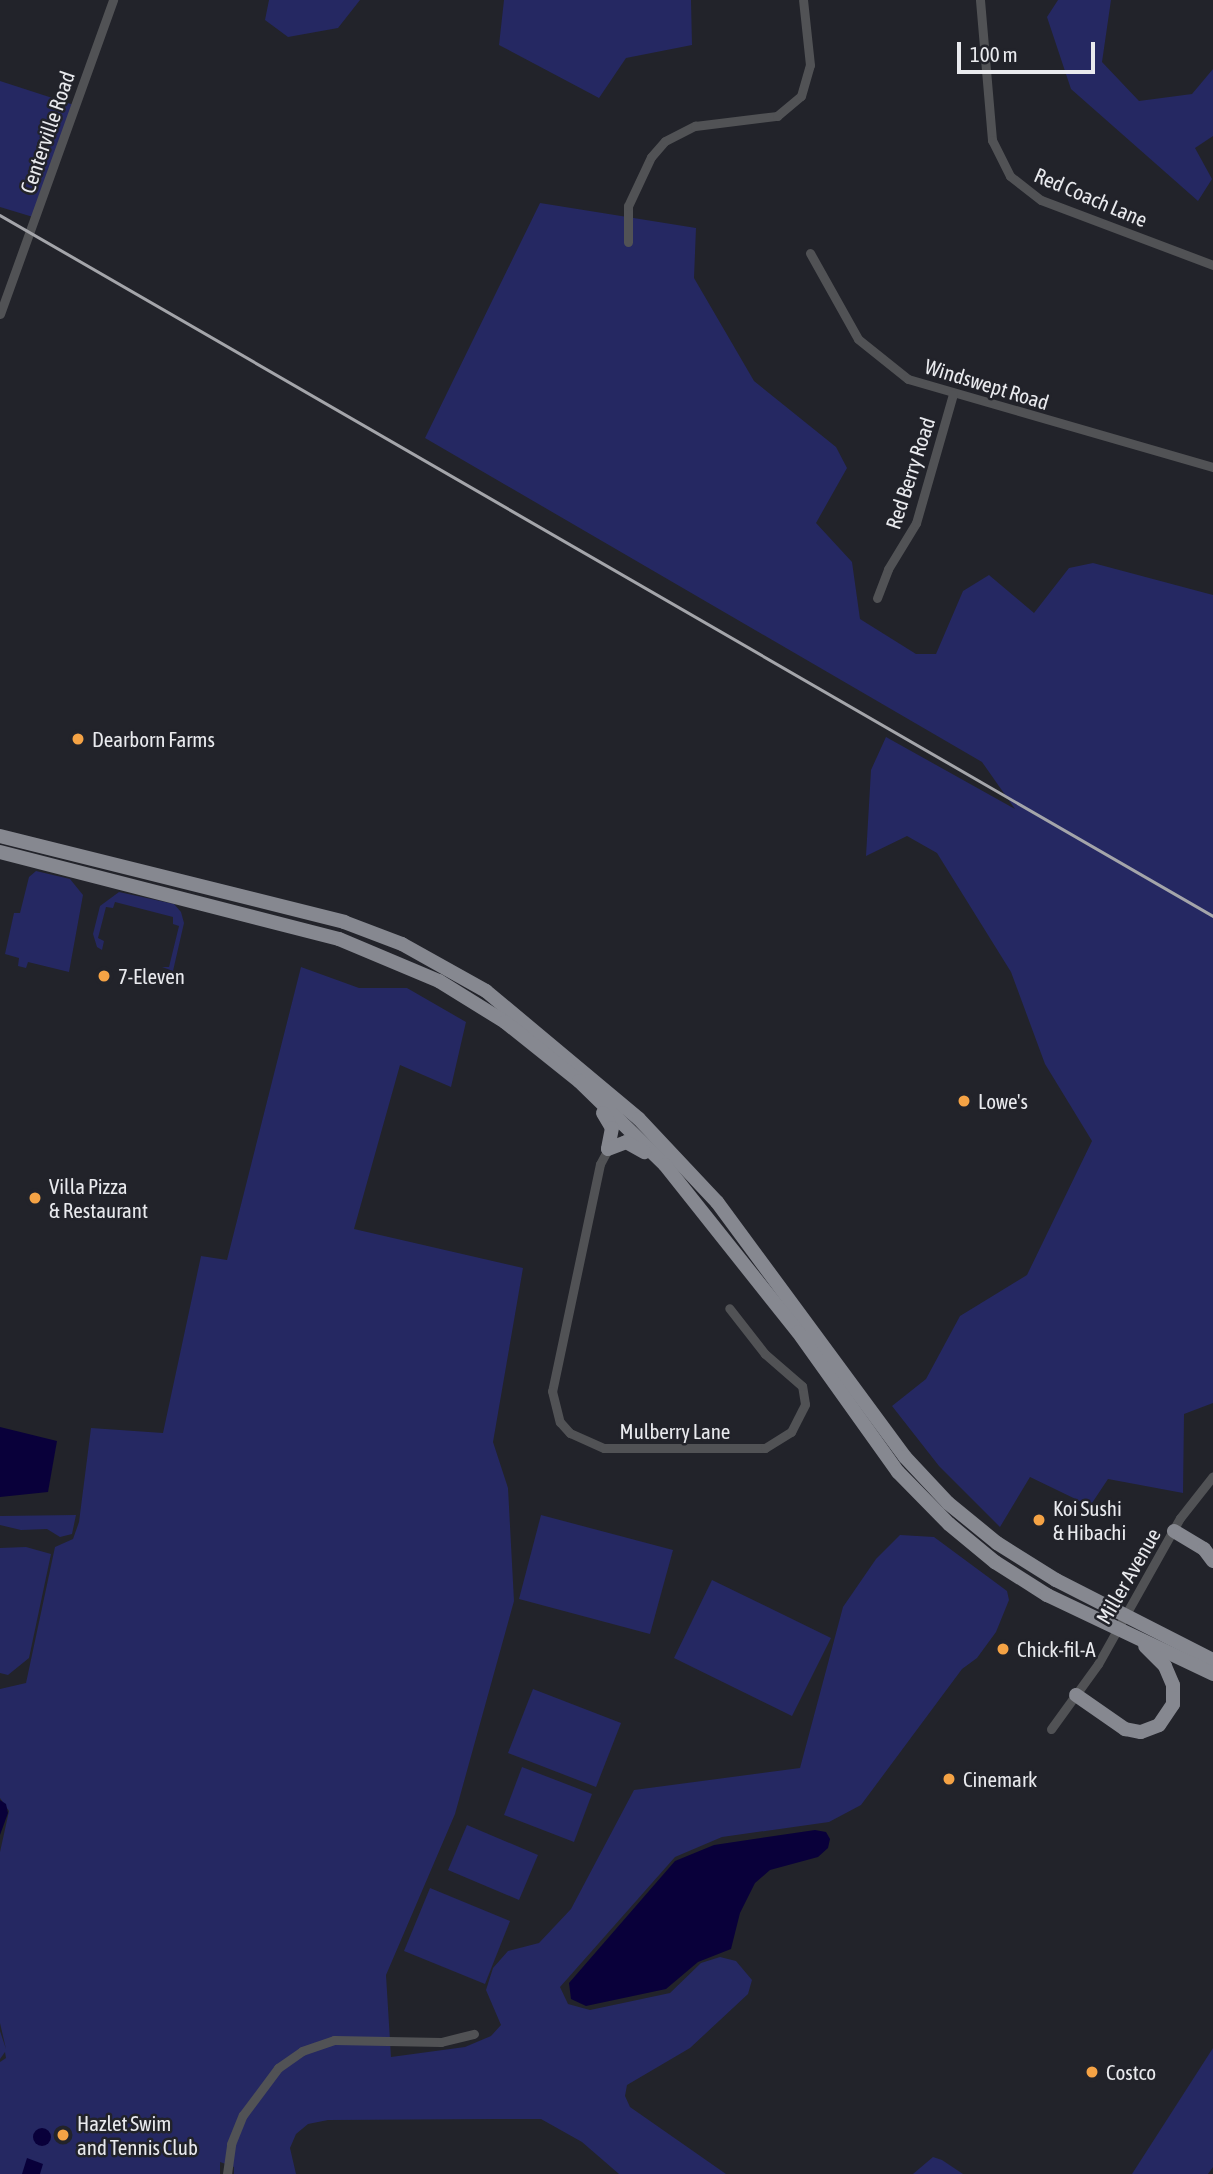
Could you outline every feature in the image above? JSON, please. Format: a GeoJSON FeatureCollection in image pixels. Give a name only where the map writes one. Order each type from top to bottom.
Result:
{"type":"FeatureCollection","features":[{"type":"Feature","properties":{"kind":"highway"},"geometry":{"type":"LineString","coordinates":[[0,836],[344,922],[412,949],[486,991],[639,1119],[718,1202],[905,1457],[948,1503],[998,1543],[1125,1616],[1213,1660]]}},
{"type":"Feature","properties":{"kind":"highway"},"geometry":{"type":"LineString","coordinates":[[0,852],[305,928],[372,950],[439,981],[505,1022],[579,1081],[665,1165],[790,1321],[918,1495],[995,1562],[1117,1630],[1213,1674]]}},
{"type":"Feature","properties":{"kind":"highway"},"geometry":{"type":"LineString","coordinates":[[579,1081],[609,1119],[608,1149],[626,1143],[665,1165]]}},
{"type":"Feature","properties":{"kind":"highway"},"geometry":{"type":"LineString","coordinates":[[1174,1531],[1204,1549],[1213,1561]]}},
{"type":"Feature","properties":{"kind":"highway"},"geometry":{"type":"LineString","coordinates":[[1076,1695],[1125,1729],[1151,1730],[1165,1720],[1173,1704],[1173,1685],[1160,1660],[1133,1637]]}},
{"type":"Feature","properties":{"kind":"street","name":"Centerville Road"},"geometry":{"type":"LineString","coordinates":[[0,314],[113,0]]}},
{"type":"Feature","properties":{"kind":"street"},"geometry":{"type":"LineString","coordinates":[[628,242],[628,206],[651,157],[665,141],[695,126],[777,116],[801,96],[810,65],[803,0]]}},
{"type":"Feature","properties":{"kind":"street","name":"Red Coach Lane"},"geometry":{"type":"LineString","coordinates":[[980,0],[992,140],[1010,176],[1041,200],[1213,265]]}},
{"type":"Feature","properties":{"kind":"street","name":"Windswept Road"},"geometry":{"type":"LineString","coordinates":[[810,253],[827,277],[846,322],[870,352],[908,379],[1213,467]]}},
{"type":"Feature","properties":{"kind":"street","name":"Red Berry Road"},"geometry":{"type":"LineString","coordinates":[[877,598],[888,569],[916,523],[953,394]]}},
{"type":"Feature","properties":{"kind":"street","name":"Mulberry Lane"},"geometry":{"type":"LineString","coordinates":[[608,1149],[600,1164],[552,1391],[560,1422],[570,1433],[604,1448],[765,1448],[791,1432],[805,1404],[802,1386],[765,1354],[729,1308]]}},
{"type":"Feature","properties":{"kind":"street","name":"Miller Avenue"},"geometry":{"type":"LineString","coordinates":[[1051,1729],[1117,1630],[1174,1531],[1213,1476]]}},
{"type":"Feature","properties":{"kind":"street"},"geometry":{"type":"LineString","coordinates":[[227,2174],[231,2144],[243,2115],[278,2068],[302,2051],[334,2040],[441,2042],[474,2034]]}},
{"type":"Feature","properties":{"kind":"shaded area"},"geometry":{"type":"Polygon","coordinates":[[[269,0],[360,0],[338,28],[288,37],[265,20],[269,0]]]}},
{"type":"Feature","properties":{"kind":"shaded area"},"geometry":{"type":"Polygon","coordinates":[[[504,0],[691,0],[692,45],[626,58],[599,98],[499,45],[504,0]]]}},
{"type":"Feature","properties":{"kind":"shaded area"},"geometry":{"type":"Polygon","coordinates":[[[1058,0],[1111,0],[1102,62],[1139,101],[1192,94],[1213,69],[1213,136],[1195,148],[1212,179],[1198,201],[1071,89],[1047,17],[1058,0]]]}},
{"type":"Feature","properties":{"kind":"shaded area"},"geometry":{"type":"Polygon","coordinates":[[[0,81],[74,105],[33,217],[0,207],[0,81]]]}},
{"type":"Feature","properties":{"kind":"shaded area"},"geometry":{"type":"Polygon","coordinates":[[[540,203],[696,228],[694,278],[754,381],[836,447],[847,468],[816,523],[852,562],[860,619],[916,654],[936,654],[963,591],[989,575],[1034,613],[1069,568],[1093,563],[1213,595],[1213,1403],[1184,1414],[1183,1493],[1108,1479],[1090,1506],[1030,1477],[1000,1527],[939,1466],[892,1406],[926,1379],[960,1316],[1027,1275],[1092,1141],[1045,1064],[1011,972],[937,853],[907,836],[866,856],[871,770],[886,737],[1015,809],[982,762],[425,438],[540,203]]]}},
{"type":"Feature","properties":{"kind":"shaded area"},"geometry":{"type":"Polygon","coordinates":[[[36,871],[70,879],[83,895],[69,972],[28,962],[26,968],[18,966],[19,958],[5,954],[14,913],[20,913],[29,877],[36,871]]]}},
{"type":"Feature","properties":{"kind":"shaded area"},"geometry":{"type":"Polygon","coordinates":[[[119,892],[174,904],[181,912],[184,923],[173,971],[162,967],[169,967],[179,926],[173,924],[173,917],[115,902],[113,908],[106,907],[98,938],[104,941],[102,950],[97,947],[93,934],[100,906],[119,892]]]}},
{"type":"Feature","properties":{"kind":"shaded area"},"geometry":{"type":"Polygon","coordinates":[[[301,967],[359,988],[407,988],[466,1022],[451,1087],[400,1065],[354,1229],[523,1268],[493,1442],[508,1488],[514,1601],[455,1814],[386,1975],[391,2057],[465,2047],[491,2036],[501,2025],[486,1990],[493,1968],[508,1951],[539,1943],[571,1909],[634,1790],[800,1768],[843,1607],[876,1559],[900,1535],[934,1537],[1007,1591],[1009,1600],[996,1632],[977,1658],[962,1669],[861,1805],[829,1822],[722,1837],[675,1857],[560,1987],[568,2004],[590,2010],[670,1993],[701,1963],[720,1957],[736,1961],[752,1980],[748,1994],[690,2048],[627,2085],[625,2096],[630,2107],[726,2174],[619,2174],[582,2142],[541,2119],[499,2119],[328,2120],[308,2124],[296,2134],[290,2148],[296,2174],[234,2174],[234,2167],[220,2162],[220,2174],[0,2174],[0,2062],[6,2058],[5,2052],[0,2059],[0,2031],[6,2049],[0,2023],[0,1852],[9,1811],[0,1798],[0,1689],[26,1683],[55,1547],[73,1539],[79,1522],[91,1428],[163,1433],[201,1256],[227,1260],[301,967]]]}},
{"type":"Feature","properties":{"kind":"shaded area"},"geometry":{"type":"Polygon","coordinates":[[[0,1427],[57,1441],[48,1492],[0,1497],[0,1427]]]}},
{"type":"Feature","properties":{"kind":"shaded area"},"geometry":{"type":"Polygon","coordinates":[[[76,1515],[72,1534],[60,1537],[47,1529],[21,1530],[0,1525],[0,1516],[76,1515]]]}},
{"type":"Feature","properties":{"kind":"shaded area"},"geometry":{"type":"Polygon","coordinates":[[[541,1515],[673,1550],[650,1634],[519,1599],[541,1515]]]}},
{"type":"Feature","properties":{"kind":"shaded area"},"geometry":{"type":"Polygon","coordinates":[[[26,1547],[51,1554],[29,1658],[8,1675],[0,1673],[0,1548],[26,1547]]]}},
{"type":"Feature","properties":{"kind":"shaded area"},"geometry":{"type":"Polygon","coordinates":[[[712,1580],[831,1638],[792,1716],[674,1658],[712,1580]]]}},
{"type":"Feature","properties":{"kind":"shaded area"},"geometry":{"type":"Polygon","coordinates":[[[533,1689],[621,1723],[596,1787],[508,1753],[533,1689]]]}},
{"type":"Feature","properties":{"kind":"shaded area"},"geometry":{"type":"Polygon","coordinates":[[[522,1767],[592,1794],[574,1842],[504,1815],[522,1767]]]}},
{"type":"Feature","properties":{"kind":"shaded area"},"geometry":{"type":"Polygon","coordinates":[[[0,1800],[6,1804],[8,1813],[0,1835],[0,1800]]]}},
{"type":"Feature","properties":{"kind":"shaded area"},"geometry":{"type":"Polygon","coordinates":[[[467,1825],[538,1855],[519,1900],[448,1870],[467,1825]]]}},
{"type":"Feature","properties":{"kind":"shaded area"},"geometry":{"type":"Polygon","coordinates":[[[815,1830],[826,1832],[830,1839],[828,1848],[818,1857],[770,1870],[755,1883],[740,1913],[731,1949],[698,1962],[666,1989],[586,2006],[571,1999],[569,1983],[675,1861],[714,1845],[815,1830]]]}},
{"type":"Feature","properties":{"kind":"shaded area"},"geometry":{"type":"Polygon","coordinates":[[[430,1888],[510,1921],[485,1984],[404,1951],[430,1888]]]}},
{"type":"Feature","properties":{"kind":"shaded area"},"geometry":{"type":"Polygon","coordinates":[[[1213,2048],[1213,2167],[1208,2174],[1132,2174],[1213,2048]]]}},
{"type":"Feature","properties":{"kind":"shaded area"},"geometry":{"type":"Polygon","coordinates":[[[42,2128],[48,2131],[51,2137],[48,2143],[42,2146],[36,2143],[33,2137],[36,2131],[42,2128]]]}},
{"type":"Feature","properties":{"kind":"shaded area"},"geometry":{"type":"Polygon","coordinates":[[[933,2157],[942,2160],[963,2174],[913,2174],[933,2157]]]}},
{"type":"Feature","properties":{"kind":"shaded area"},"geometry":{"type":"Polygon","coordinates":[[[27,2158],[43,2164],[40,2174],[22,2174],[27,2158]]]}},
{"type":"Feature","properties":{"kind":"railway"},"geometry":{"type":"LineString","coordinates":[[0,215],[1213,916]]}},
{"type":"Feature","properties":{"kind":"place","name":"Dearborn Farms"},"geometry":{"type":"Point","coordinates":[78,739]}},
{"type":"Feature","properties":{"kind":"place","name":"7-Eleven"},"geometry":{"type":"Point","coordinates":[104,976]}},
{"type":"Feature","properties":{"kind":"place","name":"Lowe's"},"geometry":{"type":"Point","coordinates":[964,1101]}},
{"type":"Feature","properties":{"kind":"place","name":"Villa Pizza & Restaurant"},"geometry":{"type":"Point","coordinates":[35,1198]}},
{"type":"Feature","properties":{"kind":"place","name":"Koi Sushi & Hibachi"},"geometry":{"type":"Point","coordinates":[1039,1520]}},
{"type":"Feature","properties":{"kind":"place","name":"Chick-fil-A"},"geometry":{"type":"Point","coordinates":[1003,1649]}},
{"type":"Feature","properties":{"kind":"place","name":"Cinemark"},"geometry":{"type":"Point","coordinates":[949,1779]}},
{"type":"Feature","properties":{"kind":"place","name":"Costco"},"geometry":{"type":"Point","coordinates":[1092,2072]}},
{"type":"Feature","properties":{"kind":"place","name":"Hazlet Swim and Tennis Club"},"geometry":{"type":"Point","coordinates":[63,2135]}}]}
